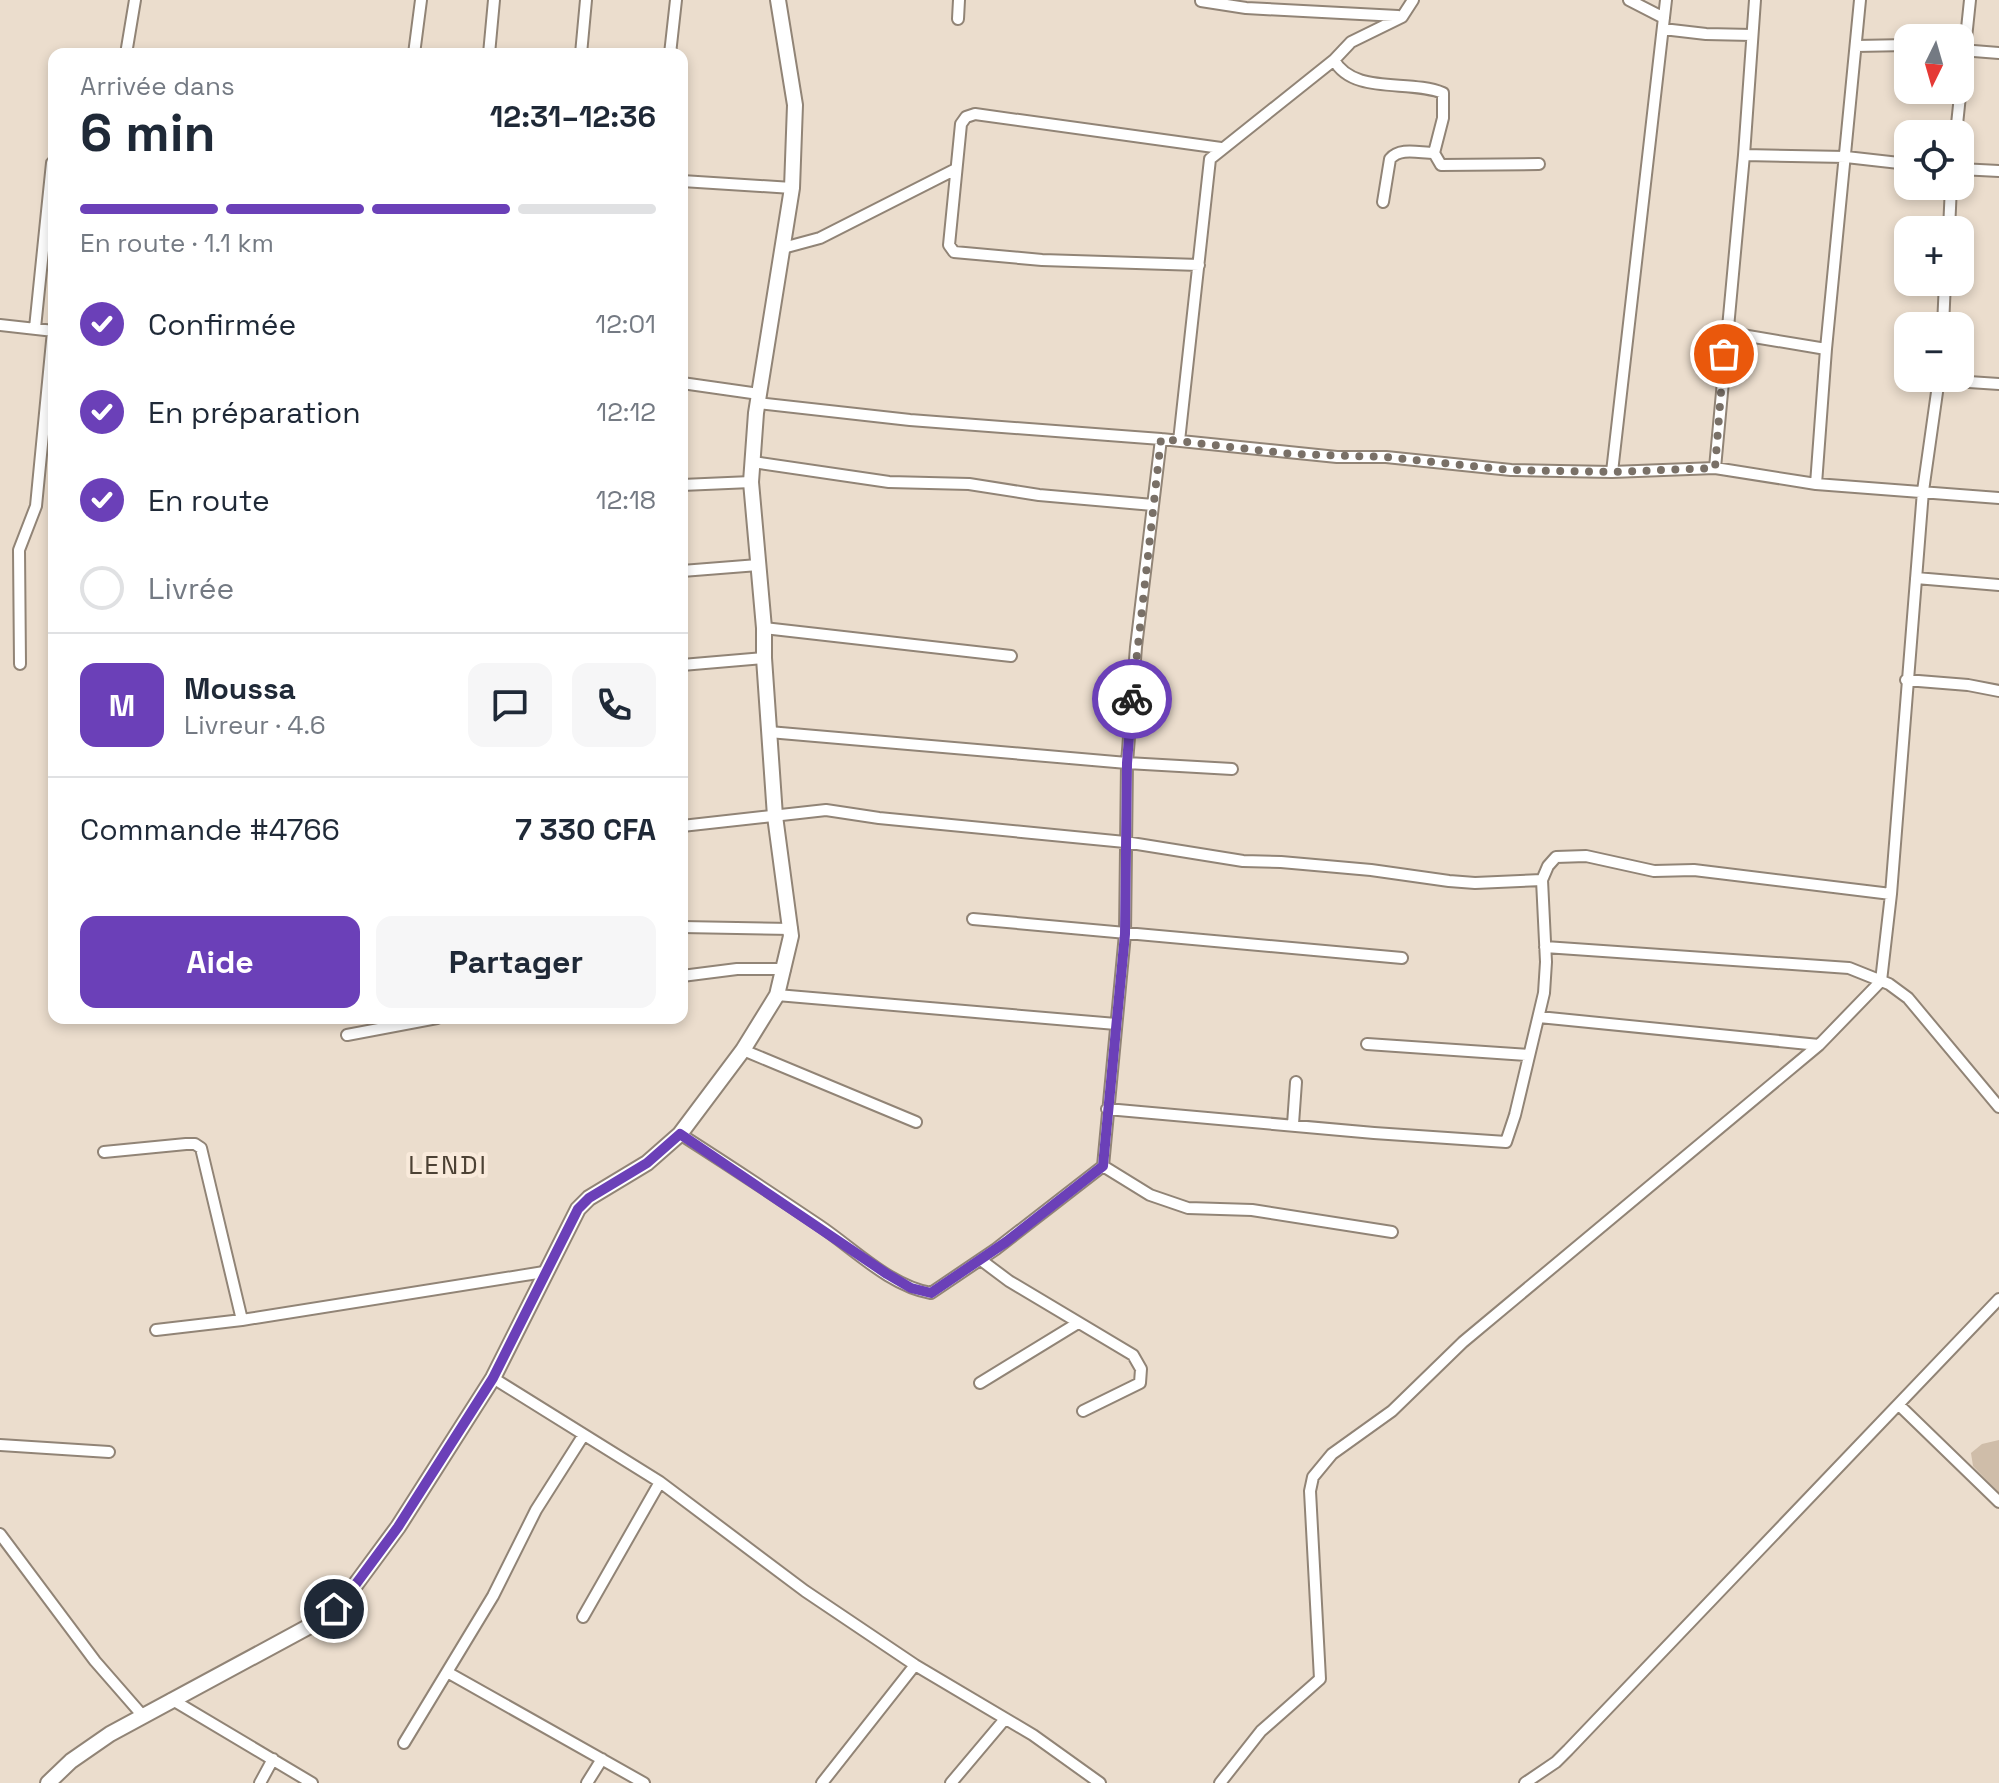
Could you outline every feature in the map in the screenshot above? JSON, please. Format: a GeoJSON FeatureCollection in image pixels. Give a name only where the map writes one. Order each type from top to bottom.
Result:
{"type":"FeatureCollection","features":[{"type":"Feature","properties":{"kind":"main road"},"geometry":{"type":"LineString","coordinates":[[48,1783],[95,1744],[171,1699],[308,1627],[334,1609],[350,1592],[398,1527],[493,1378],[578,1209],[589,1198],[647,1163],[680,1134],[743,1050],[777,995],[792,929],[775,816],[764,628],[751,482],[758,399],[792,188],[795,105],[778,0]]}},
{"type":"Feature","properties":{"kind":"street"},"geometry":{"type":"LineString","coordinates":[[127,48],[135,0]]}},
{"type":"Feature","properties":{"kind":"street"},"geometry":{"type":"LineString","coordinates":[[415,48],[421,0]]}},
{"type":"Feature","properties":{"kind":"street"},"geometry":{"type":"LineString","coordinates":[[490,48],[494,0]]}},
{"type":"Feature","properties":{"kind":"street"},"geometry":{"type":"LineString","coordinates":[[582,48],[586,0]]}},
{"type":"Feature","properties":{"kind":"street"},"geometry":{"type":"LineString","coordinates":[[671,48],[676,0]]}},
{"type":"Feature","properties":{"kind":"street"},"geometry":{"type":"LineString","coordinates":[[958,19],[959,0]]}},
{"type":"Feature","properties":{"kind":"street"},"geometry":{"type":"LineString","coordinates":[[1179,441],[1210,159],[1334,60],[1351,42],[1402,17],[1413,0]]}},
{"type":"Feature","properties":{"kind":"street"},"geometry":{"type":"LineString","coordinates":[[1629,0],[1664,23],[1697,33],[1752,35]]}},
{"type":"Feature","properties":{"kind":"street"},"geometry":{"type":"LineString","coordinates":[[1612,472],[1666,0]]}},
{"type":"Feature","properties":{"kind":"street"},"geometry":{"type":"LineString","coordinates":[[1715,468],[1755,0]]}},
{"type":"Feature","properties":{"kind":"street"},"geometry":{"type":"LineString","coordinates":[[1816,484],[1860,0]]}},
{"type":"Feature","properties":{"kind":"street"},"geometry":{"type":"LineString","coordinates":[[1966,24],[1970,0]]}},
{"type":"Feature","properties":{"kind":"street"},"geometry":{"type":"LineString","coordinates":[[1201,1],[1246,8],[1402,17]]}},
{"type":"Feature","properties":{"kind":"street"},"geometry":{"type":"LineString","coordinates":[[1856,46],[1894,45]]}},
{"type":"Feature","properties":{"kind":"street"},"geometry":{"type":"LineString","coordinates":[[1974,51],[1999,53]]}},
{"type":"Feature","properties":{"kind":"street"},"geometry":{"type":"LineString","coordinates":[[1334,60],[1341,73],[1352,79],[1366,83],[1424,87],[1443,93],[1443,118],[1434,153],[1441,165],[1539,164]]}},
{"type":"Feature","properties":{"kind":"street"},"geometry":{"type":"LineString","coordinates":[[1199,265],[1042,260],[954,252],[949,245],[954,170],[961,124],[966,117],[975,114],[1221,148]]}},
{"type":"Feature","properties":{"kind":"street"},"geometry":{"type":"LineString","coordinates":[[1383,202],[1393,154],[1434,153]]}},
{"type":"Feature","properties":{"kind":"street"},"geometry":{"type":"LineString","coordinates":[[1744,155],[1846,157],[1894,162]]}},
{"type":"Feature","properties":{"kind":"street"},"geometry":{"type":"LineString","coordinates":[[783,248],[820,238],[954,170]]}},
{"type":"Feature","properties":{"kind":"street"},"geometry":{"type":"LineString","coordinates":[[1974,170],[1999,171]]}},
{"type":"Feature","properties":{"kind":"street"},"geometry":{"type":"LineString","coordinates":[[688,181],[792,188]]}},
{"type":"Feature","properties":{"kind":"street"},"geometry":{"type":"LineString","coordinates":[[35,328],[48,202]]}},
{"type":"Feature","properties":{"kind":"street"},"geometry":{"type":"LineString","coordinates":[[0,325],[48,330]]}},
{"type":"Feature","properties":{"kind":"street"},"geometry":{"type":"LineString","coordinates":[[1727,325],[1742,335],[1826,349]]}},
{"type":"Feature","properties":{"kind":"street"},"geometry":{"type":"LineString","coordinates":[[1974,382],[1999,384]]}},
{"type":"Feature","properties":{"kind":"street"},"geometry":{"type":"LineString","coordinates":[[688,384],[758,399],[910,420],[1161,439],[1337,457],[1386,457],[1511,470],[1612,472],[1715,468],[1816,484],[1999,498]]}},
{"type":"Feature","properties":{"kind":"street"},"geometry":{"type":"LineString","coordinates":[[20,664],[19,550],[36,506],[48,389]]}},
{"type":"Feature","properties":{"kind":"street"},"geometry":{"type":"LineString","coordinates":[[1220,1783],[1261,1731],[1320,1679],[1310,1491],[1313,1477],[1321,1467],[1332,1454],[1392,1411],[1463,1342],[1819,1045],[1881,981],[1891,894],[1923,491],[1937,392]]}},
{"type":"Feature","properties":{"kind":"street"},"geometry":{"type":"LineString","coordinates":[[680,1134],[911,1288],[931,1293],[981,1260],[1103,1166],[1125,934],[1127,763],[1136,647],[1161,439]]}},
{"type":"Feature","properties":{"kind":"street"},"geometry":{"type":"LineString","coordinates":[[753,462],[889,482],[969,484],[1039,495],[1153,505]]}},
{"type":"Feature","properties":{"kind":"street"},"geometry":{"type":"LineString","coordinates":[[688,485],[751,482]]}},
{"type":"Feature","properties":{"kind":"street"},"geometry":{"type":"LineString","coordinates":[[688,571],[758,565]]}},
{"type":"Feature","properties":{"kind":"street"},"geometry":{"type":"LineString","coordinates":[[1916,578],[1999,585]]}},
{"type":"Feature","properties":{"kind":"street"},"geometry":{"type":"LineString","coordinates":[[764,628],[1011,656]]}},
{"type":"Feature","properties":{"kind":"street"},"geometry":{"type":"LineString","coordinates":[[688,664],[764,658]]}},
{"type":"Feature","properties":{"kind":"street"},"geometry":{"type":"LineString","coordinates":[[1906,680],[1999,691]]}},
{"type":"Feature","properties":{"kind":"street"},"geometry":{"type":"LineString","coordinates":[[769,732],[1232,769]]}},
{"type":"Feature","properties":{"kind":"street"},"geometry":{"type":"LineString","coordinates":[[688,825],[826,810],[1125,842],[1243,861],[1371,870],[1475,883],[1542,880]]}},
{"type":"Feature","properties":{"kind":"street"},"geometry":{"type":"LineString","coordinates":[[1107,1109],[1506,1142],[1544,993],[1542,880],[1556,857],[1586,856],[1654,871],[1694,870],[1891,894]]}},
{"type":"Feature","properties":{"kind":"street"},"geometry":{"type":"LineString","coordinates":[[973,919],[1402,958]]}},
{"type":"Feature","properties":{"kind":"street"},"geometry":{"type":"LineString","coordinates":[[688,927],[792,929]]}},
{"type":"Feature","properties":{"kind":"street"},"geometry":{"type":"LineString","coordinates":[[1545,947],[1849,968],[1881,981],[1908,998],[1999,1107]]}},
{"type":"Feature","properties":{"kind":"street"},"geometry":{"type":"LineString","coordinates":[[688,975],[737,969],[785,969]]}},
{"type":"Feature","properties":{"kind":"street"},"geometry":{"type":"LineString","coordinates":[[777,995],[1116,1024]]}},
{"type":"Feature","properties":{"kind":"street"},"geometry":{"type":"LineString","coordinates":[[1539,1017],[1819,1045]]}},
{"type":"Feature","properties":{"kind":"street"},"geometry":{"type":"LineString","coordinates":[[347,1035],[405,1024]]}},
{"type":"Feature","properties":{"kind":"street"},"geometry":{"type":"LineString","coordinates":[[1367,1044],[1528,1055]]}},
{"type":"Feature","properties":{"kind":"street"},"geometry":{"type":"LineString","coordinates":[[743,1050],[916,1122]]}},
{"type":"Feature","properties":{"kind":"street"},"geometry":{"type":"LineString","coordinates":[[1293,1124],[1296,1082]]}},
{"type":"Feature","properties":{"kind":"street"},"geometry":{"type":"LineString","coordinates":[[104,1152],[186,1144],[201,1148],[242,1320]]}},
{"type":"Feature","properties":{"kind":"street"},"geometry":{"type":"LineString","coordinates":[[1103,1166],[1150,1195],[1188,1208],[1252,1210],[1392,1232]]}},
{"type":"Feature","properties":{"kind":"street"},"geometry":{"type":"LineString","coordinates":[[981,1260],[1009,1281],[1133,1355],[1141,1369],[1140,1383],[1083,1411]]}},
{"type":"Feature","properties":{"kind":"street"},"geometry":{"type":"LineString","coordinates":[[156,1330],[242,1320],[544,1272]]}},
{"type":"Feature","properties":{"kind":"street"},"geometry":{"type":"LineString","coordinates":[[1525,1783],[1568,1750],[1999,1299]]}},
{"type":"Feature","properties":{"kind":"street"},"geometry":{"type":"LineString","coordinates":[[980,1383],[1078,1323]]}},
{"type":"Feature","properties":{"kind":"street"},"geometry":{"type":"LineString","coordinates":[[493,1378],[660,1482],[784,1576],[915,1665],[1033,1735],[1100,1783]]}},
{"type":"Feature","properties":{"kind":"street"},"geometry":{"type":"LineString","coordinates":[[1899,1405],[1999,1502]]}},
{"type":"Feature","properties":{"kind":"street"},"geometry":{"type":"LineString","coordinates":[[404,1743],[509,1569],[536,1510],[583,1436]]}},
{"type":"Feature","properties":{"kind":"street"},"geometry":{"type":"LineString","coordinates":[[0,1445],[109,1452]]}},
{"type":"Feature","properties":{"kind":"street"},"geometry":{"type":"LineString","coordinates":[[583,1617],[660,1482]]}},
{"type":"Feature","properties":{"kind":"street"},"geometry":{"type":"LineString","coordinates":[[0,1534],[95,1661],[143,1716]]}},
{"type":"Feature","properties":{"kind":"street"},"geometry":{"type":"LineString","coordinates":[[822,1783],[915,1665]]}},
{"type":"Feature","properties":{"kind":"street"},"geometry":{"type":"LineString","coordinates":[[447,1672],[644,1783]]}},
{"type":"Feature","properties":{"kind":"street"},"geometry":{"type":"LineString","coordinates":[[171,1699],[312,1783]]}},
{"type":"Feature","properties":{"kind":"street"},"geometry":{"type":"LineString","coordinates":[[951,1783],[1005,1719]]}},
{"type":"Feature","properties":{"kind":"street"},"geometry":{"type":"LineString","coordinates":[[260,1783],[273,1759]]}},
{"type":"Feature","properties":{"kind":"street"},"geometry":{"type":"LineString","coordinates":[[587,1783],[602,1759]]}},
{"type":"Feature","properties":{"kind":"shaded area"},"geometry":{"type":"Polygon","coordinates":[[[1999,1440],[1999,1493],[1973,1466],[1971,1453],[1982,1444],[1999,1440]]]}},
{"type":"Feature","properties":{"kind":"way so far"},"geometry":{"type":"LineString","coordinates":[[1132,699],[1161,439],[1292,454],[1386,457],[1511,470],[1612,472],[1715,468],[1724,354]]}},
{"type":"Feature","properties":{"kind":"district","name":"LENDI"},"geometry":{"type":"Point","coordinates":[448,1165]}},
{"type":"Feature","properties":{"kind":"route"},"geometry":{"type":"LineString","coordinates":[[334,1609],[398,1527],[493,1378],[578,1209],[589,1198],[647,1163],[680,1134],[887,1274],[911,1288],[931,1293],[1006,1242],[1103,1166],[1125,934],[1127,763],[1132,699]]}}]}
